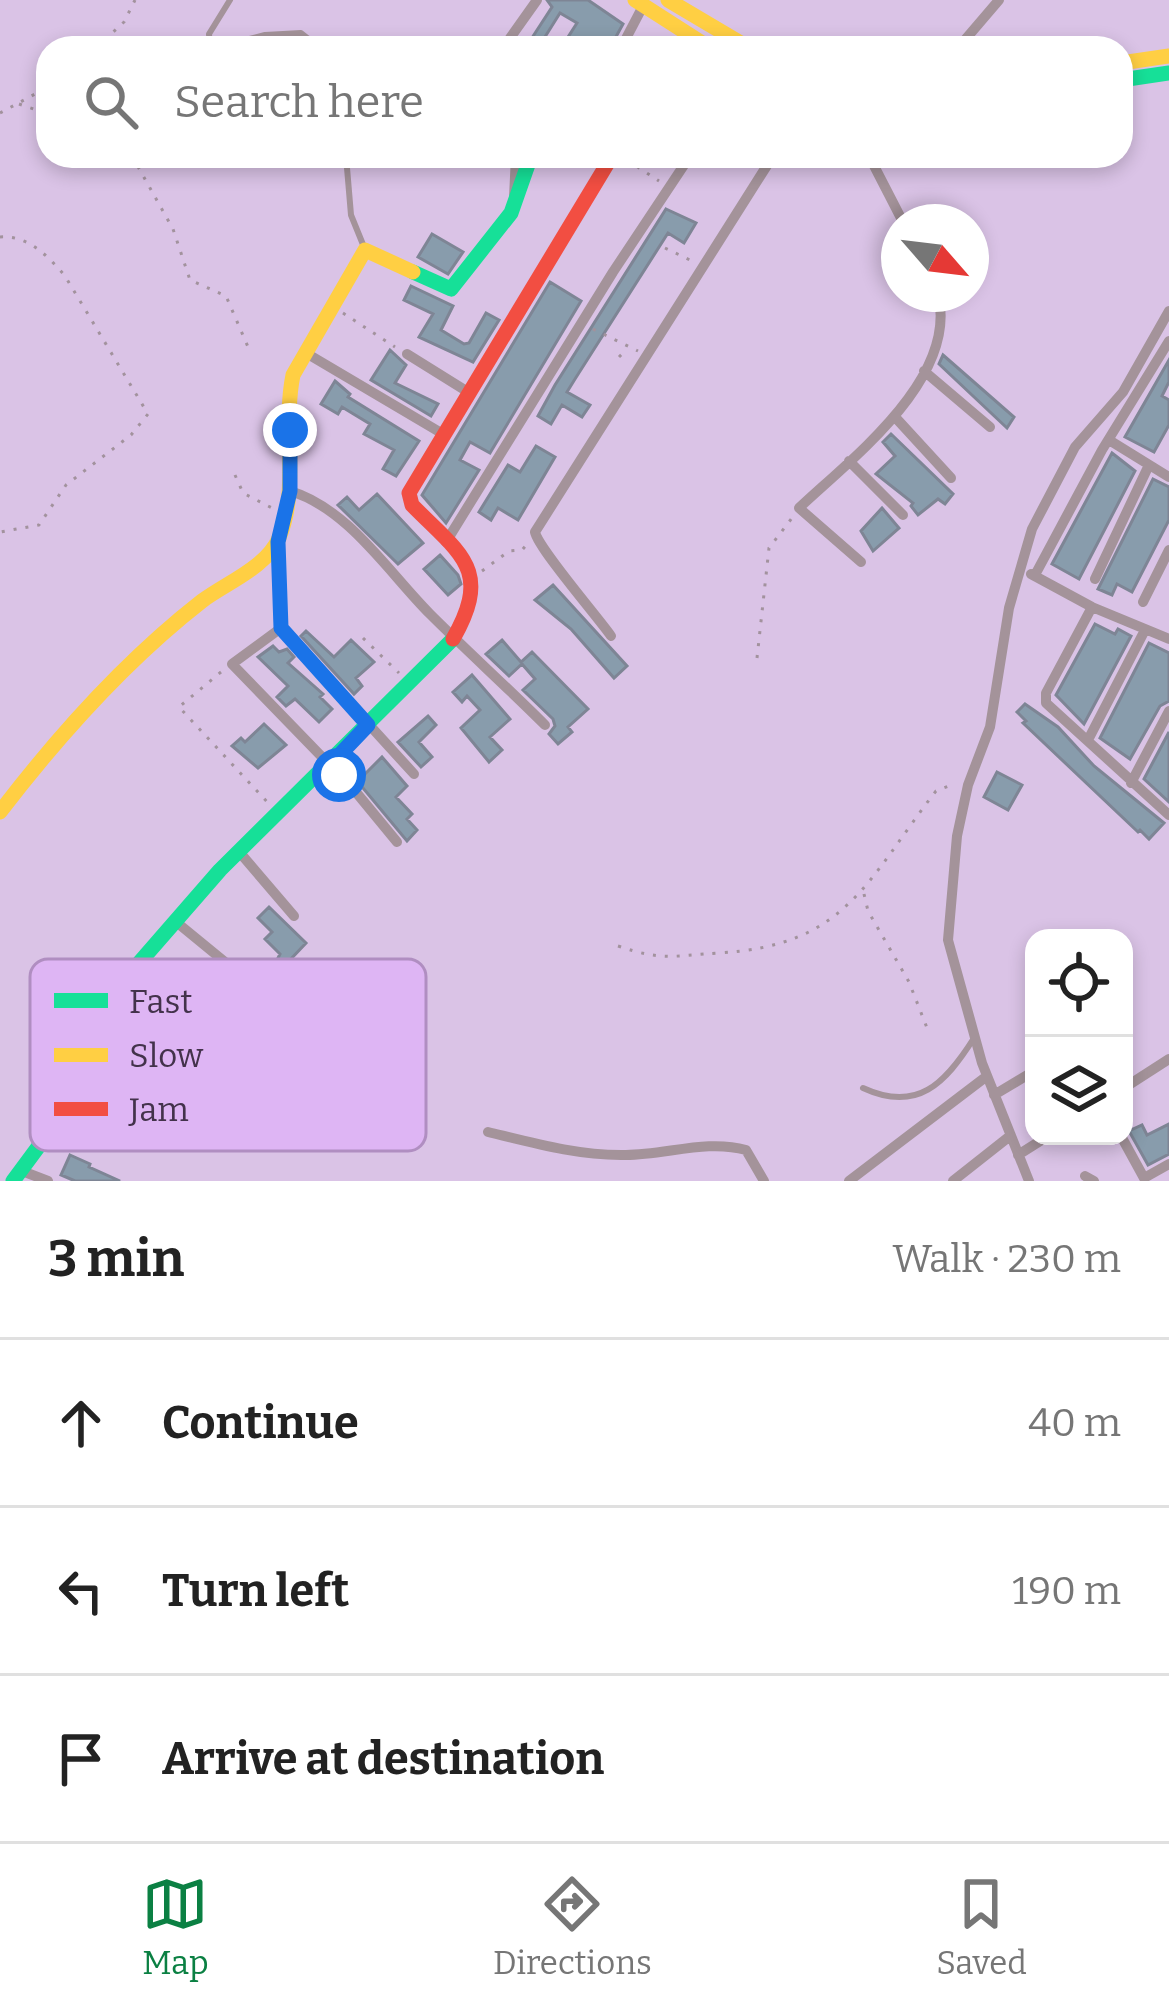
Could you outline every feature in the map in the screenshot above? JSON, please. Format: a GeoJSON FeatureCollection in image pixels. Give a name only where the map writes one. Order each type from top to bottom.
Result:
{"type":"FeatureCollection","features":[{"type":"Feature","properties":{"kind":"street"},"geometry":{"type":"LineString","coordinates":[[512,36],[537,0]]}},
{"type":"Feature","properties":{"kind":"street"},"geometry":{"type":"LineString","coordinates":[[668,0],[729,36]]}},
{"type":"Feature","properties":{"kind":"street"},"geometry":{"type":"LineString","coordinates":[[968,36],[999,0]]}},
{"type":"Feature","properties":{"kind":"street"},"geometry":{"type":"LineString","coordinates":[[626,36],[639,3],[691,36]]}},
{"type":"Feature","properties":{"kind":"street"},"geometry":{"type":"LineString","coordinates":[[1133,61],[1169,56]]}},
{"type":"Feature","properties":{"kind":"street"},"geometry":{"type":"LineString","coordinates":[[1133,78],[1169,73]]}},
{"type":"Feature","properties":{"kind":"street"},"geometry":{"type":"LineString","coordinates":[[501,228],[514,196],[515,168]]}},
{"type":"Feature","properties":{"kind":"street"},"geometry":{"type":"LineString","coordinates":[[414,774],[281,628],[278,542],[290,491],[289,394],[293,375],[365,250],[451,290],[523,195],[529,168]]}},
{"type":"Feature","properties":{"kind":"street"},"geometry":{"type":"LineString","coordinates":[[146,959],[220,870],[455,638],[471,611],[475,594],[470,569],[408,500],[468,392],[608,168]]}},
{"type":"Feature","properties":{"kind":"street"},"geometry":{"type":"LineString","coordinates":[[446,542],[682,168]]}},
{"type":"Feature","properties":{"kind":"street"},"geometry":{"type":"LineString","coordinates":[[611,636],[541,547],[535,532],[765,168]]}},
{"type":"Feature","properties":{"kind":"street"},"geometry":{"type":"LineString","coordinates":[[875,168],[894,204]]}},
{"type":"Feature","properties":{"kind":"street"},"geometry":{"type":"LineString","coordinates":[[861,562],[800,508],[895,418],[924,371],[942,312]]}},
{"type":"Feature","properties":{"kind":"street"},"geometry":{"type":"LineString","coordinates":[[1029,1181],[974,1038],[948,940],[958,836],[968,784],[990,727],[996,672],[1032,529],[1076,447],[1124,392],[1169,312]]}},
{"type":"Feature","properties":{"kind":"street"},"geometry":{"type":"LineString","coordinates":[[1035,575],[1169,341]]}},
{"type":"Feature","properties":{"kind":"street"},"geometry":{"type":"LineString","coordinates":[[305,353],[443,434]]}},
{"type":"Feature","properties":{"kind":"street"},"geometry":{"type":"LineString","coordinates":[[407,354],[468,392]]}},
{"type":"Feature","properties":{"kind":"street"},"geometry":{"type":"LineString","coordinates":[[924,371],[990,427]]}},
{"type":"Feature","properties":{"kind":"street"},"geometry":{"type":"LineString","coordinates":[[895,418],[951,478]]}},
{"type":"Feature","properties":{"kind":"street"},"geometry":{"type":"LineString","coordinates":[[1109,440],[1159,471]]}},
{"type":"Feature","properties":{"kind":"street"},"geometry":{"type":"LineString","coordinates":[[1095,579],[1169,455]]}},
{"type":"Feature","properties":{"kind":"street"},"geometry":{"type":"LineString","coordinates":[[849,461],[903,515]]}},
{"type":"Feature","properties":{"kind":"street"},"geometry":{"type":"LineString","coordinates":[[290,491],[339,518],[545,725]]}},
{"type":"Feature","properties":{"kind":"street"},"geometry":{"type":"LineString","coordinates":[[0,812],[54,742],[95,699],[202,601],[252,568],[278,542]]}},
{"type":"Feature","properties":{"kind":"street"},"geometry":{"type":"LineString","coordinates":[[1143,602],[1169,550]]}},
{"type":"Feature","properties":{"kind":"street"},"geometry":{"type":"LineString","coordinates":[[1020,568],[1092,607],[1169,638]]}},
{"type":"Feature","properties":{"kind":"street"},"geometry":{"type":"LineString","coordinates":[[1092,607],[1045,699],[1169,815]]}},
{"type":"Feature","properties":{"kind":"street"},"geometry":{"type":"LineString","coordinates":[[281,628],[232,664],[397,842]]}},
{"type":"Feature","properties":{"kind":"street"},"geometry":{"type":"LineString","coordinates":[[1088,740],[1145,630]]}},
{"type":"Feature","properties":{"kind":"street"},"geometry":{"type":"LineString","coordinates":[[1131,782],[1169,711]]}},
{"type":"Feature","properties":{"kind":"street"},"geometry":{"type":"LineString","coordinates":[[241,854],[294,916]]}},
{"type":"Feature","properties":{"kind":"street"},"geometry":{"type":"LineString","coordinates":[[175,922],[221,959]]}},
{"type":"Feature","properties":{"kind":"street"},"geometry":{"type":"LineString","coordinates":[[1133,1082],[1169,1059]]}},
{"type":"Feature","properties":{"kind":"street"},"geometry":{"type":"LineString","coordinates":[[849,1181],[987,1076]]}},
{"type":"Feature","properties":{"kind":"street"},"geometry":{"type":"LineString","coordinates":[[994,1095],[1025,1076]]}},
{"type":"Feature","properties":{"kind":"street"},"geometry":{"type":"LineString","coordinates":[[488,1132],[562,1150],[626,1155],[728,1145],[746,1150],[764,1181]]}},
{"type":"Feature","properties":{"kind":"street"},"geometry":{"type":"LineString","coordinates":[[953,1181],[1010,1136]]}},
{"type":"Feature","properties":{"kind":"street"},"geometry":{"type":"LineString","coordinates":[[1018,1155],[1034,1145]]}},
{"type":"Feature","properties":{"kind":"street"},"geometry":{"type":"LineString","coordinates":[[1125,1145],[1142,1180],[1169,1164]]}},
{"type":"Feature","properties":{"kind":"street"},"geometry":{"type":"LineString","coordinates":[[34,1151],[17,1176],[49,1181]]}},
{"type":"Feature","properties":{"kind":"lane"},"geometry":{"type":"LineString","coordinates":[[209,36],[230,0]]}},
{"type":"Feature","properties":{"kind":"lane"},"geometry":{"type":"LineString","coordinates":[[261,36],[305,36]]}},
{"type":"Feature","properties":{"kind":"lane"},"geometry":{"type":"LineString","coordinates":[[347,168],[351,214],[365,250]]}},
{"type":"Feature","properties":{"kind":"lane"},"geometry":{"type":"LineString","coordinates":[[863,1088],[885,1098],[920,1096],[950,1070],[974,1038]]}},
{"type":"Feature","properties":{"kind":"path"},"geometry":{"type":"LineString","coordinates":[[109,36],[124,22],[135,0]]}},
{"type":"Feature","properties":{"kind":"path"},"geometry":{"type":"LineString","coordinates":[[0,113],[36,94]]}},
{"type":"Feature","properties":{"kind":"path"},"geometry":{"type":"LineString","coordinates":[[18,104],[36,110]]}},
{"type":"Feature","properties":{"kind":"path"},"geometry":{"type":"LineString","coordinates":[[139,168],[173,229],[185,272],[200,286],[226,296],[248,347]]}},
{"type":"Feature","properties":{"kind":"path"},"geometry":{"type":"LineString","coordinates":[[636,168],[670,188]]}},
{"type":"Feature","properties":{"kind":"path"},"geometry":{"type":"LineString","coordinates":[[0,238],[20,238],[50,259],[148,414],[131,435],[66,484],[39,525],[0,532]]}},
{"type":"Feature","properties":{"kind":"path"},"geometry":{"type":"LineString","coordinates":[[664,248],[701,266]]}},
{"type":"Feature","properties":{"kind":"path"},"geometry":{"type":"LineString","coordinates":[[333,307],[407,354]]}},
{"type":"Feature","properties":{"kind":"path"},"geometry":{"type":"LineString","coordinates":[[582,323],[628,348],[619,357]]}},
{"type":"Feature","properties":{"kind":"path"},"geometry":{"type":"LineString","coordinates":[[235,475],[243,493],[286,513]]}},
{"type":"Feature","properties":{"kind":"path"},"geometry":{"type":"LineString","coordinates":[[757,658],[769,548],[800,508]]}},
{"type":"Feature","properties":{"kind":"path"},"geometry":{"type":"LineString","coordinates":[[473,582],[509,551],[522,550]]}},
{"type":"Feature","properties":{"kind":"path"},"geometry":{"type":"LineString","coordinates":[[363,638],[409,683]]}},
{"type":"Feature","properties":{"kind":"path"},"geometry":{"type":"LineString","coordinates":[[232,664],[179,707],[278,816]]}},
{"type":"Feature","properties":{"kind":"path"},"geometry":{"type":"LineString","coordinates":[[618,946],[657,959],[776,947],[831,922],[863,892],[936,790],[968,784]]}},
{"type":"Feature","properties":{"kind":"path"},"geometry":{"type":"LineString","coordinates":[[863,892],[868,911],[909,982],[928,1033]]}},
{"type":"Feature","properties":{"kind":"building"},"geometry":{"type":"Polygon","coordinates":[[[547,0],[588,0],[623,24],[616,36],[569,36],[577,23],[560,13],[546,36],[533,36],[552,7],[547,0]]]}},
{"type":"Feature","properties":{"kind":"building"},"geometry":{"type":"Polygon","coordinates":[[[666,209],[696,223],[684,243],[668,233],[567,392],[590,405],[582,417],[562,405],[551,424],[538,416],[666,209]]]}},
{"type":"Feature","properties":{"kind":"building"},"geometry":{"type":"Polygon","coordinates":[[[432,234],[463,252],[448,274],[418,257],[432,234]]]}},
{"type":"Feature","properties":{"kind":"building"},"geometry":{"type":"Polygon","coordinates":[[[550,282],[581,301],[490,453],[470,442],[460,460],[479,470],[446,523],[422,495],[550,282]]]}},
{"type":"Feature","properties":{"kind":"building"},"geometry":{"type":"Polygon","coordinates":[[[411,286],[453,306],[441,330],[464,344],[486,313],[499,320],[473,362],[419,337],[433,314],[404,300],[411,286]]]}},
{"type":"Feature","properties":{"kind":"building"},"geometry":{"type":"Polygon","coordinates":[[[390,350],[406,365],[395,383],[438,404],[431,416],[371,380],[390,350]]]}},
{"type":"Feature","properties":{"kind":"building"},"geometry":{"type":"Polygon","coordinates":[[[943,355],[1014,417],[1007,428],[939,364],[943,355]]]}},
{"type":"Feature","properties":{"kind":"building"},"geometry":{"type":"Polygon","coordinates":[[[1169,360],[1169,382],[1162,396],[1169,400],[1169,425],[1154,452],[1125,437],[1169,360]]]}},
{"type":"Feature","properties":{"kind":"building"},"geometry":{"type":"Polygon","coordinates":[[[335,381],[348,397],[419,441],[396,476],[383,469],[394,450],[364,434],[370,424],[342,407],[338,414],[321,404],[335,381]]]}},
{"type":"Feature","properties":{"kind":"building"},"geometry":{"type":"Polygon","coordinates":[[[891,434],[953,494],[945,504],[938,499],[918,515],[913,503],[876,474],[895,456],[883,442],[891,434]]]}},
{"type":"Feature","properties":{"kind":"building"},"geometry":{"type":"Polygon","coordinates":[[[536,446],[555,457],[518,520],[498,508],[491,520],[479,512],[508,465],[520,472],[536,446]]]}},
{"type":"Feature","properties":{"kind":"building"},"geometry":{"type":"Polygon","coordinates":[[[1112,453],[1135,471],[1079,579],[1052,564],[1112,453]]]}},
{"type":"Feature","properties":{"kind":"building"},"geometry":{"type":"Polygon","coordinates":[[[1153,479],[1169,487],[1169,520],[1132,592],[1117,584],[1112,595],[1098,589],[1153,479]]]}},
{"type":"Feature","properties":{"kind":"building"},"geometry":{"type":"Polygon","coordinates":[[[377,494],[423,543],[398,564],[338,505],[347,497],[359,510],[377,494]]]}},
{"type":"Feature","properties":{"kind":"building"},"geometry":{"type":"Polygon","coordinates":[[[882,508],[899,528],[873,551],[861,531],[882,508]]]}},
{"type":"Feature","properties":{"kind":"building"},"geometry":{"type":"Polygon","coordinates":[[[440,555],[461,584],[448,595],[424,569],[440,555]]]}},
{"type":"Feature","properties":{"kind":"building"},"geometry":{"type":"Polygon","coordinates":[[[553,585],[627,666],[614,678],[571,629],[535,600],[553,585]]]}},
{"type":"Feature","properties":{"kind":"building"},"geometry":{"type":"Polygon","coordinates":[[[1095,624],[1131,636],[1084,724],[1056,695],[1095,624]]]}},
{"type":"Feature","properties":{"kind":"building"},"geometry":{"type":"Polygon","coordinates":[[[306,631],[334,657],[351,640],[374,662],[356,678],[362,686],[354,694],[301,636],[306,631]]]}},
{"type":"Feature","properties":{"kind":"building"},"geometry":{"type":"Polygon","coordinates":[[[502,640],[521,662],[532,652],[588,709],[558,744],[549,734],[555,726],[553,719],[523,690],[535,679],[522,664],[509,676],[486,654],[502,640]]]}},
{"type":"Feature","properties":{"kind":"building"},"geometry":{"type":"Polygon","coordinates":[[[1149,643],[1169,653],[1169,701],[1160,706],[1130,759],[1100,738],[1149,643]]]}},
{"type":"Feature","properties":{"kind":"building"},"geometry":{"type":"Polygon","coordinates":[[[273,646],[279,652],[287,649],[294,657],[288,663],[323,694],[320,697],[332,709],[319,722],[295,699],[286,706],[277,697],[288,686],[258,657],[273,646]]]}},
{"type":"Feature","properties":{"kind":"building"},"geometry":{"type":"Polygon","coordinates":[[[472,675],[510,719],[490,737],[502,750],[489,762],[461,728],[480,710],[467,696],[462,702],[453,692],[472,675]]]}},
{"type":"Feature","properties":{"kind":"building"},"geometry":{"type":"Polygon","coordinates":[[[1025,704],[1058,727],[1094,766],[1164,823],[1149,839],[1023,723],[1017,712],[1025,704]]]}},
{"type":"Feature","properties":{"kind":"building"},"geometry":{"type":"Polygon","coordinates":[[[428,716],[436,725],[419,742],[432,757],[421,767],[398,742],[428,716]]]}},
{"type":"Feature","properties":{"kind":"building"},"geometry":{"type":"Polygon","coordinates":[[[264,724],[286,745],[258,768],[232,746],[241,738],[245,742],[264,724]]]}},
{"type":"Feature","properties":{"kind":"building"},"geometry":{"type":"Polygon","coordinates":[[[1169,732],[1169,802],[1144,779],[1169,732]]]}},
{"type":"Feature","properties":{"kind":"building"},"geometry":{"type":"Polygon","coordinates":[[[382,757],[407,786],[396,797],[412,814],[407,819],[417,830],[407,841],[348,770],[353,766],[363,776],[382,757]]]}},
{"type":"Feature","properties":{"kind":"building"},"geometry":{"type":"Polygon","coordinates":[[[997,772],[1022,785],[1008,810],[984,797],[997,772]]]}},
{"type":"Feature","properties":{"kind":"building"},"geometry":{"type":"Polygon","coordinates":[[[269,907],[306,943],[291,959],[278,959],[280,954],[265,939],[272,932],[258,918],[269,907]]]}},
{"type":"Feature","properties":{"kind":"building"},"geometry":{"type":"Polygon","coordinates":[[[1169,1124],[1169,1154],[1148,1165],[1133,1129],[1142,1125],[1147,1135],[1169,1124]]]}},
{"type":"Feature","properties":{"kind":"building"},"geometry":{"type":"Polygon","coordinates":[[[70,1155],[120,1181],[75,1181],[61,1175],[70,1155]]]}},
{"type":"Feature","properties":{"kind":"traffic: fast"},"geometry":{"type":"LineString","coordinates":[[1133,78],[1169,73]]}},
{"type":"Feature","properties":{"kind":"traffic: fast"},"geometry":{"type":"LineString","coordinates":[[413,272],[451,289],[511,213],[527,168]]}},
{"type":"Feature","properties":{"kind":"traffic: fast"},"geometry":{"type":"LineString","coordinates":[[142,959],[220,870],[453,639]]}},
{"type":"Feature","properties":{"kind":"traffic: fast"},"geometry":{"type":"LineString","coordinates":[[13,1181],[35,1151]]}},
{"type":"Feature","properties":{"kind":"traffic: slow"},"geometry":{"type":"LineString","coordinates":[[635,0],[691,36]]}},
{"type":"Feature","properties":{"kind":"traffic: slow"},"geometry":{"type":"LineString","coordinates":[[668,0],[729,36]]}},
{"type":"Feature","properties":{"kind":"traffic: slow"},"geometry":{"type":"LineString","coordinates":[[1133,61],[1169,56]]}},
{"type":"Feature","properties":{"kind":"traffic: slow"},"geometry":{"type":"LineString","coordinates":[[0,812],[120,674],[174,624],[256,566],[273,548],[288,498],[293,375],[365,250],[413,272]]}},
{"type":"Feature","properties":{"kind":"traffic: jam"},"geometry":{"type":"LineString","coordinates":[[453,639],[470,595],[466,564],[412,505],[409,493],[605,168]]}},
{"type":"Feature","properties":{"kind":"route"},"geometry":{"type":"LineString","coordinates":[[290,430],[290,491],[278,542],[281,628],[368,725],[329,766],[339,775]]}}]}
